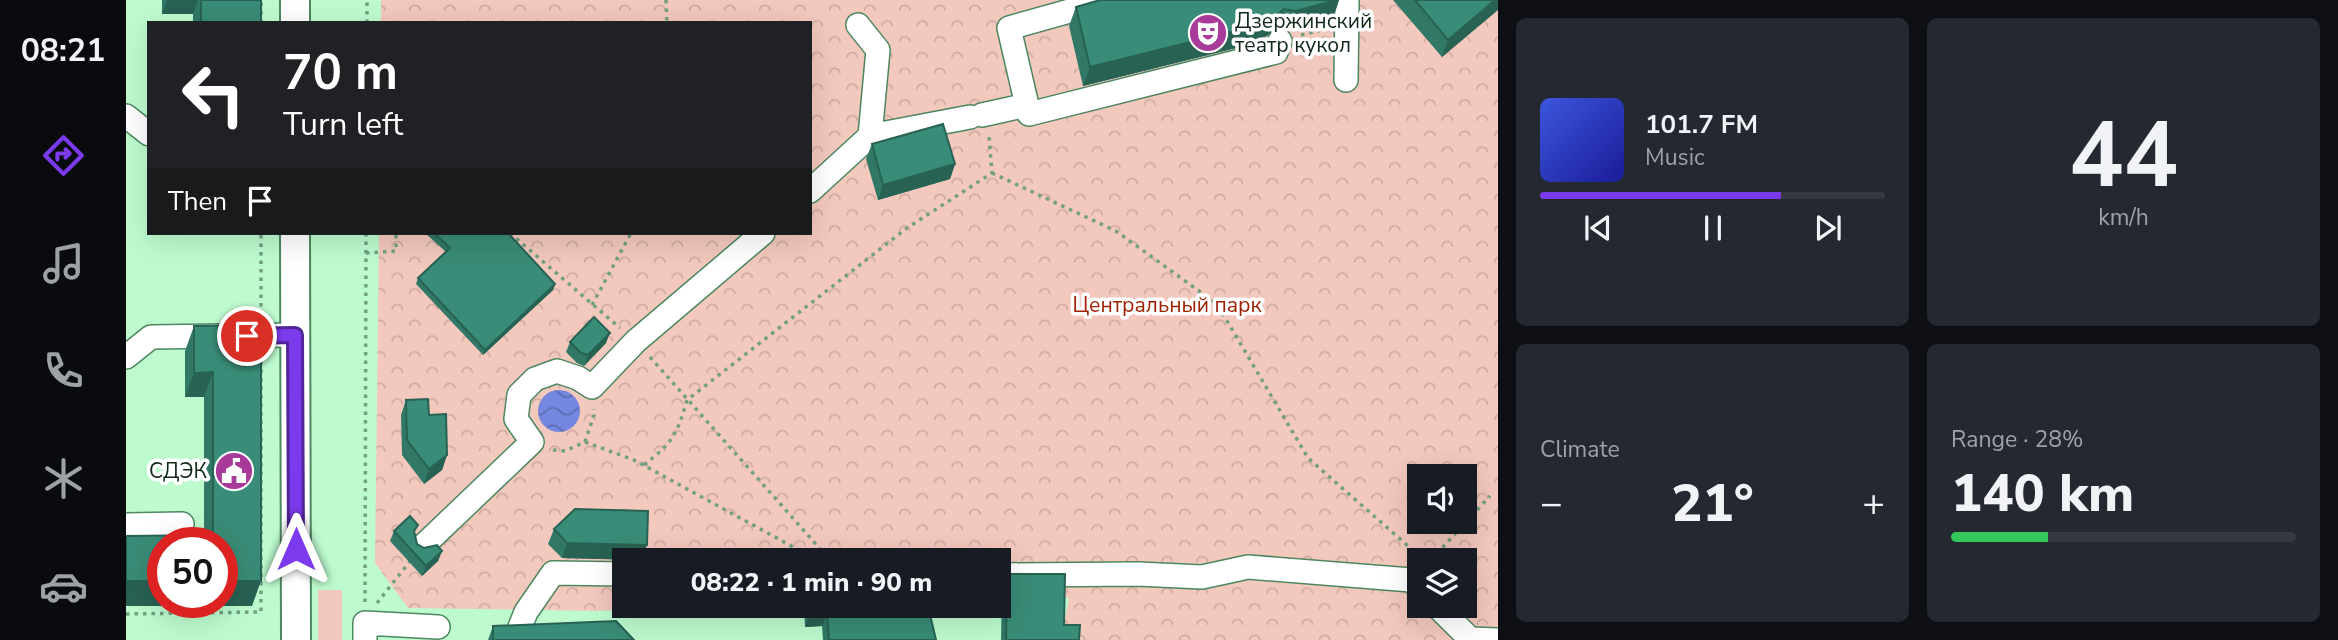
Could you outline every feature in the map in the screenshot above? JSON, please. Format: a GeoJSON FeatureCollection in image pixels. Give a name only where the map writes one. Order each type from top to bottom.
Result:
{"type":"FeatureCollection","features":[{"type":"Feature","properties":{"kind":"main road"},"geometry":{"type":"LineString","coordinates":[[295,0],[295,21]]}},
{"type":"Feature","properties":{"kind":"main road"},"geometry":{"type":"LineString","coordinates":[[295,235],[296,640]]}},
{"type":"Feature","properties":{"kind":"street"},"geometry":{"type":"LineString","coordinates":[[1109,0],[1009,28],[1028,114],[1276,52],[1280,41]]}},
{"type":"Feature","properties":{"kind":"street"},"geometry":{"type":"LineString","coordinates":[[1346,0],[1346,80]]}},
{"type":"Feature","properties":{"kind":"street"},"geometry":{"type":"LineString","coordinates":[[858,25],[878,50],[870,136]]}},
{"type":"Feature","properties":{"kind":"street"},"geometry":{"type":"LineString","coordinates":[[812,189],[870,136],[1027,105]]}},
{"type":"Feature","properties":{"kind":"street"},"geometry":{"type":"LineString","coordinates":[[126,116],[147,132]]}},
{"type":"Feature","properties":{"kind":"street"},"geometry":{"type":"LineString","coordinates":[[424,545],[532,442],[516,419],[519,394],[535,379],[557,371],[592,387],[636,341],[762,235]]}},
{"type":"Feature","properties":{"kind":"street"},"geometry":{"type":"LineString","coordinates":[[126,356],[151,337],[295,335]]}},
{"type":"Feature","properties":{"kind":"street"},"geometry":{"type":"LineString","coordinates":[[126,525],[182,524]]}},
{"type":"Feature","properties":{"kind":"street"},"geometry":{"type":"LineString","coordinates":[[1011,575],[1138,574],[1202,577],[1248,568],[1407,580]]}},
{"type":"Feature","properties":{"kind":"street"},"geometry":{"type":"LineString","coordinates":[[520,627],[526,612],[553,573],[612,574]]}},
{"type":"Feature","properties":{"kind":"street"},"geometry":{"type":"LineString","coordinates":[[1449,618],[1471,640],[1498,640]]}},
{"type":"Feature","properties":{"kind":"street"},"geometry":{"type":"LineString","coordinates":[[365,632],[438,627]]}},
{"type":"Feature","properties":{"kind":"path"},"geometry":{"type":"LineString","coordinates":[[261,0],[261,21]]}},
{"type":"Feature","properties":{"kind":"path"},"geometry":{"type":"LineString","coordinates":[[367,0],[367,21]]}},
{"type":"Feature","properties":{"kind":"path"},"geometry":{"type":"LineString","coordinates":[[666,0],[667,21]]}},
{"type":"Feature","properties":{"kind":"path"},"geometry":{"type":"LineString","coordinates":[[980,115],[992,173]]}},
{"type":"Feature","properties":{"kind":"path"},"geometry":{"type":"LineString","coordinates":[[644,465],[669,445],[687,400],[907,228],[992,173]]}},
{"type":"Feature","properties":{"kind":"path"},"geometry":{"type":"LineString","coordinates":[[992,173],[1116,231],[1217,304],[1308,458],[1410,548]]}},
{"type":"Feature","properties":{"kind":"path"},"geometry":{"type":"LineString","coordinates":[[261,235],[261,315]]}},
{"type":"Feature","properties":{"kind":"path"},"geometry":{"type":"LineString","coordinates":[[365,632],[366,235]]}},
{"type":"Feature","properties":{"kind":"path"},"geometry":{"type":"LineString","coordinates":[[366,253],[396,251],[396,235]]}},
{"type":"Feature","properties":{"kind":"path"},"geometry":{"type":"LineString","coordinates":[[512,235],[636,341],[819,548]]}},
{"type":"Feature","properties":{"kind":"path"},"geometry":{"type":"LineString","coordinates":[[592,305],[630,235]]}},
{"type":"Feature","properties":{"kind":"path"},"geometry":{"type":"LineString","coordinates":[[126,614],[261,612],[261,356]]}},
{"type":"Feature","properties":{"kind":"path"},"geometry":{"type":"LineString","coordinates":[[532,442],[541,448],[565,452],[585,442],[594,415],[592,387]]}},
{"type":"Feature","properties":{"kind":"path"},"geometry":{"type":"LineString","coordinates":[[585,442],[644,465],[795,548]]}},
{"type":"Feature","properties":{"kind":"path"},"geometry":{"type":"LineString","coordinates":[[1442,548],[1490,496]]}},
{"type":"Feature","properties":{"kind":"path"},"geometry":{"type":"LineString","coordinates":[[365,632],[385,590],[424,545]]}},
{"type":"Feature","properties":{"kind":"green space","name":"Центральный парк"},"geometry":{"type":"Polygon","coordinates":[[[381,0],[1498,0],[1498,640],[1061,640],[1069,598],[1011,588],[1011,548],[612,548],[612,610],[408,608],[375,563],[379,235],[812,235],[812,21],[381,21],[381,0]]]}},
{"type":"Feature","properties":{"kind":"green space"},"geometry":{"type":"Polygon","coordinates":[[[318,590],[342,590],[342,640],[318,640],[318,590]]]}},
{"type":"Feature","properties":{"kind":"water"},"geometry":{"type":"Polygon","coordinates":[[[559,390],[574,396],[580,411],[574,426],[559,432],[544,426],[538,411],[544,396],[559,390]]]}},
{"type":"Feature","properties":{"kind":"building"},"geometry":{"type":"Polygon","coordinates":[[[201,0],[261,0],[261,21],[201,21],[201,0]]]}},
{"type":"Feature","properties":{"kind":"building"},"geometry":{"type":"Polygon","coordinates":[[[1100,0],[1337,0],[1295,11],[1284,9],[1274,17],[1266,19],[1267,23],[1090,67],[1076,7],[1100,0]]]}},
{"type":"Feature","properties":{"kind":"building"},"geometry":{"type":"Polygon","coordinates":[[[1415,0],[1495,0],[1448,40],[1415,0]]]}},
{"type":"Feature","properties":{"kind":"building"},"geometry":{"type":"Polygon","coordinates":[[[943,124],[955,164],[883,185],[872,144],[943,124]]]}},
{"type":"Feature","properties":{"kind":"building"},"geometry":{"type":"Polygon","coordinates":[[[436,235],[510,235],[555,284],[485,350],[418,278],[450,248],[436,235]]]}},
{"type":"Feature","properties":{"kind":"building"},"geometry":{"type":"Polygon","coordinates":[[[594,317],[610,333],[588,355],[581,353],[570,342],[594,317]]]}},
{"type":"Feature","properties":{"kind":"building"},"geometry":{"type":"Polygon","coordinates":[[[261,325],[261,581],[238,581],[238,527],[213,527],[213,372],[194,373],[194,326],[261,325]]]}},
{"type":"Feature","properties":{"kind":"building"},"geometry":{"type":"Polygon","coordinates":[[[428,399],[429,415],[446,414],[447,455],[429,469],[407,440],[406,400],[428,399]]]}},
{"type":"Feature","properties":{"kind":"building"},"geometry":{"type":"Polygon","coordinates":[[[575,509],[648,511],[647,545],[567,543],[554,529],[575,509]]]}},
{"type":"Feature","properties":{"kind":"building"},"geometry":{"type":"Polygon","coordinates":[[[410,516],[418,525],[414,531],[417,544],[424,548],[437,545],[442,551],[426,566],[394,531],[410,516]]]}},
{"type":"Feature","properties":{"kind":"building"},"geometry":{"type":"Polygon","coordinates":[[[126,536],[147,536],[147,581],[126,581],[126,536]]]}},
{"type":"Feature","properties":{"kind":"building"},"geometry":{"type":"Polygon","coordinates":[[[1011,574],[1065,574],[1064,625],[1080,625],[1079,640],[1006,640],[1006,618],[1011,618],[1011,574]]]}},
{"type":"Feature","properties":{"kind":"building"},"geometry":{"type":"Polygon","coordinates":[[[827,618],[931,618],[936,640],[829,640],[827,618]]]}},
{"type":"Feature","properties":{"kind":"building"},"geometry":{"type":"Polygon","coordinates":[[[616,621],[634,640],[493,640],[493,626],[616,621]]]}},
{"type":"Feature","properties":{"kind":"place","name":"Дзержинский театр кукол"},"geometry":{"type":"Point","coordinates":[1208,33]}},
{"type":"Feature","properties":{"kind":"place","name":"СДЭК"},"geometry":{"type":"Point","coordinates":[234,471]}},
{"type":"Feature","properties":{"kind":"route"},"geometry":{"type":"LineString","coordinates":[[247,336],[295,335],[296,549]]}}]}
